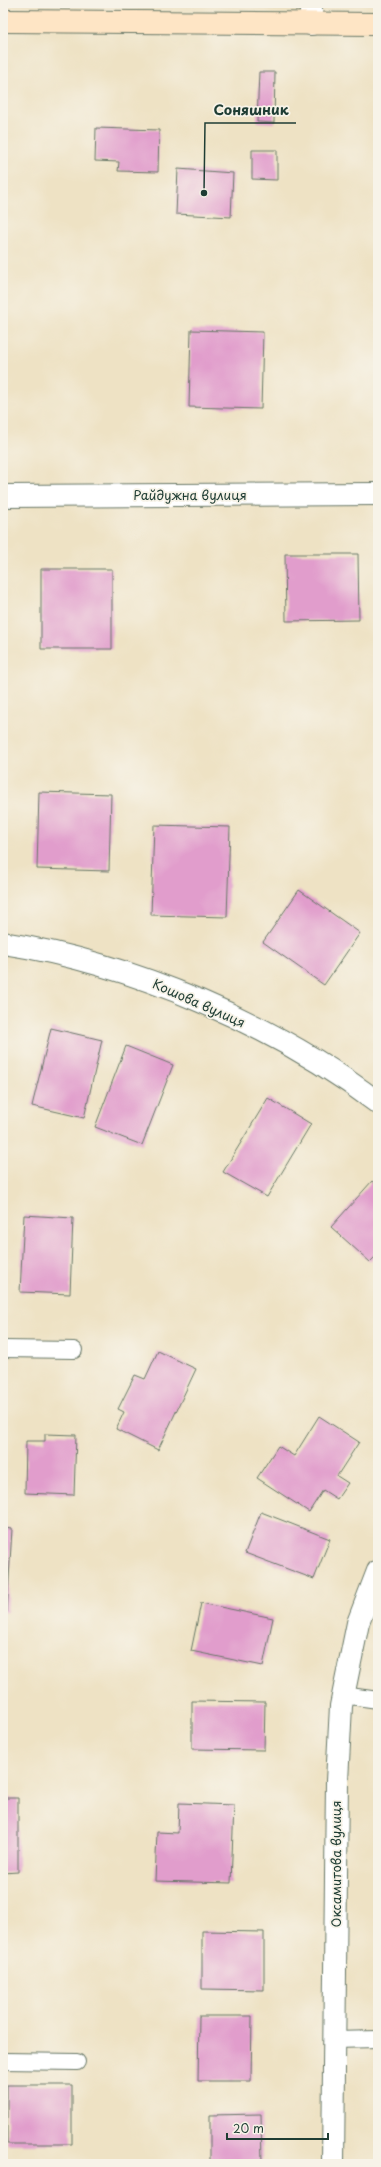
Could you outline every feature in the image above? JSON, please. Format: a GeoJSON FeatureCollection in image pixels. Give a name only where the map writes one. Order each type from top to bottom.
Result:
{"type":"FeatureCollection","features":[{"type":"Feature","properties":{"kind":"main road"},"geometry":{"type":"LineString","coordinates":[[3,21],[378,24]]}},
{"type":"Feature","properties":{"kind":"street"},"geometry":{"type":"LineString","coordinates":[[311,24],[312,3]]}},
{"type":"Feature","properties":{"kind":"street","name":"Райдужна вулиця"},"geometry":{"type":"LineString","coordinates":[[3,496],[378,494]]}},
{"type":"Feature","properties":{"kind":"street","name":"Кошова вулиця"},"geometry":{"type":"LineString","coordinates":[[3,943],[40,949],[141,978],[225,1013],[301,1051],[378,1103]]}},
{"type":"Feature","properties":{"kind":"street","name":"Оксамитова вулиця"},"geometry":{"type":"LineString","coordinates":[[333,2164],[337,1780],[343,1695],[358,1623],[378,1570]]}},
{"type":"Feature","properties":{"kind":"lane"},"geometry":{"type":"LineString","coordinates":[[3,1349],[74,1350]]}},
{"type":"Feature","properties":{"kind":"lane"},"geometry":{"type":"LineString","coordinates":[[343,1695],[378,1700]]}},
{"type":"Feature","properties":{"kind":"lane"},"geometry":{"type":"LineString","coordinates":[[334,2040],[378,2039]]}},
{"type":"Feature","properties":{"kind":"lane"},"geometry":{"type":"LineString","coordinates":[[3,2061],[77,2062]]}},
{"type":"Feature","properties":{"kind":"building"},"geometry":{"type":"Polygon","coordinates":[[[259,72],[275,72],[274,123],[257,122],[259,72]]]}},
{"type":"Feature","properties":{"kind":"building"},"geometry":{"type":"Polygon","coordinates":[[[96,128],[159,130],[158,172],[118,171],[119,162],[95,161],[96,128]]]}},
{"type":"Feature","properties":{"kind":"building"},"geometry":{"type":"Polygon","coordinates":[[[252,150],[277,150],[277,180],[252,179],[252,150]]]}},
{"type":"Feature","properties":{"kind":"building"},"geometry":{"type":"Polygon","coordinates":[[[178,169],[233,173],[231,217],[176,214],[178,169]]]}},
{"type":"Feature","properties":{"kind":"building"},"geometry":{"type":"Polygon","coordinates":[[[191,330],[263,332],[261,409],[189,407],[191,330]]]}},
{"type":"Feature","properties":{"kind":"building"},"geometry":{"type":"Polygon","coordinates":[[[285,554],[358,554],[359,620],[286,621],[285,554]]]}},
{"type":"Feature","properties":{"kind":"building"},"geometry":{"type":"Polygon","coordinates":[[[41,569],[112,569],[112,649],[41,649],[41,569]]]}},
{"type":"Feature","properties":{"kind":"building"},"geometry":{"type":"Polygon","coordinates":[[[39,792],[111,794],[109,871],[37,869],[39,792]]]}},
{"type":"Feature","properties":{"kind":"building"},"geometry":{"type":"Polygon","coordinates":[[[154,825],[230,827],[227,917],[151,915],[154,825]]]}},
{"type":"Feature","properties":{"kind":"building"},"geometry":{"type":"Polygon","coordinates":[[[299,890],[360,933],[324,985],[263,942],[299,890]]]}},
{"type":"Feature","properties":{"kind":"building"},"geometry":{"type":"Polygon","coordinates":[[[51,1028],[102,1040],[84,1118],[32,1106],[51,1028]]]}},
{"type":"Feature","properties":{"kind":"building"},"geometry":{"type":"Polygon","coordinates":[[[126,1046],[173,1065],[142,1145],[95,1127],[126,1046]]]}},
{"type":"Feature","properties":{"kind":"building"},"geometry":{"type":"Polygon","coordinates":[[[268,1098],[311,1124],[267,1197],[223,1172],[268,1098]]]}},
{"type":"Feature","properties":{"kind":"building"},"geometry":{"type":"Polygon","coordinates":[[[372,1181],[378,1186],[378,1254],[370,1262],[331,1227],[372,1181]]]}},
{"type":"Feature","properties":{"kind":"building"},"geometry":{"type":"Polygon","coordinates":[[[24,1215],[73,1218],[70,1294],[20,1292],[24,1215]]]}},
{"type":"Feature","properties":{"kind":"building"},"geometry":{"type":"Polygon","coordinates":[[[158,1351],[196,1369],[158,1450],[116,1429],[124,1412],[118,1409],[135,1375],[145,1379],[158,1351]]]}},
{"type":"Feature","properties":{"kind":"building"},"geometry":{"type":"Polygon","coordinates":[[[319,1416],[359,1442],[337,1476],[348,1483],[337,1499],[323,1490],[309,1512],[257,1478],[278,1446],[294,1456],[319,1416]]]}},
{"type":"Feature","properties":{"kind":"building"},"geometry":{"type":"Polygon","coordinates":[[[45,1434],[76,1435],[74,1495],[25,1493],[26,1441],[45,1441],[45,1434]]]}},
{"type":"Feature","properties":{"kind":"building"},"geometry":{"type":"Polygon","coordinates":[[[261,1512],[330,1539],[314,1579],[245,1553],[261,1512]]]}},
{"type":"Feature","properties":{"kind":"building"},"geometry":{"type":"Polygon","coordinates":[[[3,1528],[12,1529],[7,1612],[3,1612],[3,1528]]]}},
{"type":"Feature","properties":{"kind":"building"},"geometry":{"type":"Polygon","coordinates":[[[201,1603],[273,1618],[263,1666],[191,1651],[201,1603]]]}},
{"type":"Feature","properties":{"kind":"building"},"geometry":{"type":"Polygon","coordinates":[[[192,1701],[265,1702],[264,1750],[192,1749],[192,1701]]]}},
{"type":"Feature","properties":{"kind":"building"},"geometry":{"type":"Polygon","coordinates":[[[3,1798],[18,1798],[18,1872],[3,1873],[3,1798]]]}},
{"type":"Feature","properties":{"kind":"building"},"geometry":{"type":"Polygon","coordinates":[[[179,1803],[234,1805],[231,1883],[155,1881],[157,1832],[178,1833],[179,1803]]]}},
{"type":"Feature","properties":{"kind":"building"},"geometry":{"type":"Polygon","coordinates":[[[202,1931],[264,1932],[264,1990],[202,1989],[202,1931]]]}},
{"type":"Feature","properties":{"kind":"building"},"geometry":{"type":"Polygon","coordinates":[[[199,2016],[252,2016],[251,2081],[198,2081],[199,2016]]]}},
{"type":"Feature","properties":{"kind":"building"},"geometry":{"type":"Polygon","coordinates":[[[7,2085],[72,2085],[72,2144],[7,2144],[7,2085]]]}},
{"type":"Feature","properties":{"kind":"building"},"geometry":{"type":"Polygon","coordinates":[[[261,2114],[262,2164],[210,2164],[210,2115],[261,2114]]]}},
{"type":"Feature","properties":{"kind":"place","name":"Соняшник"},"geometry":{"type":"Point","coordinates":[204,193]}}]}
